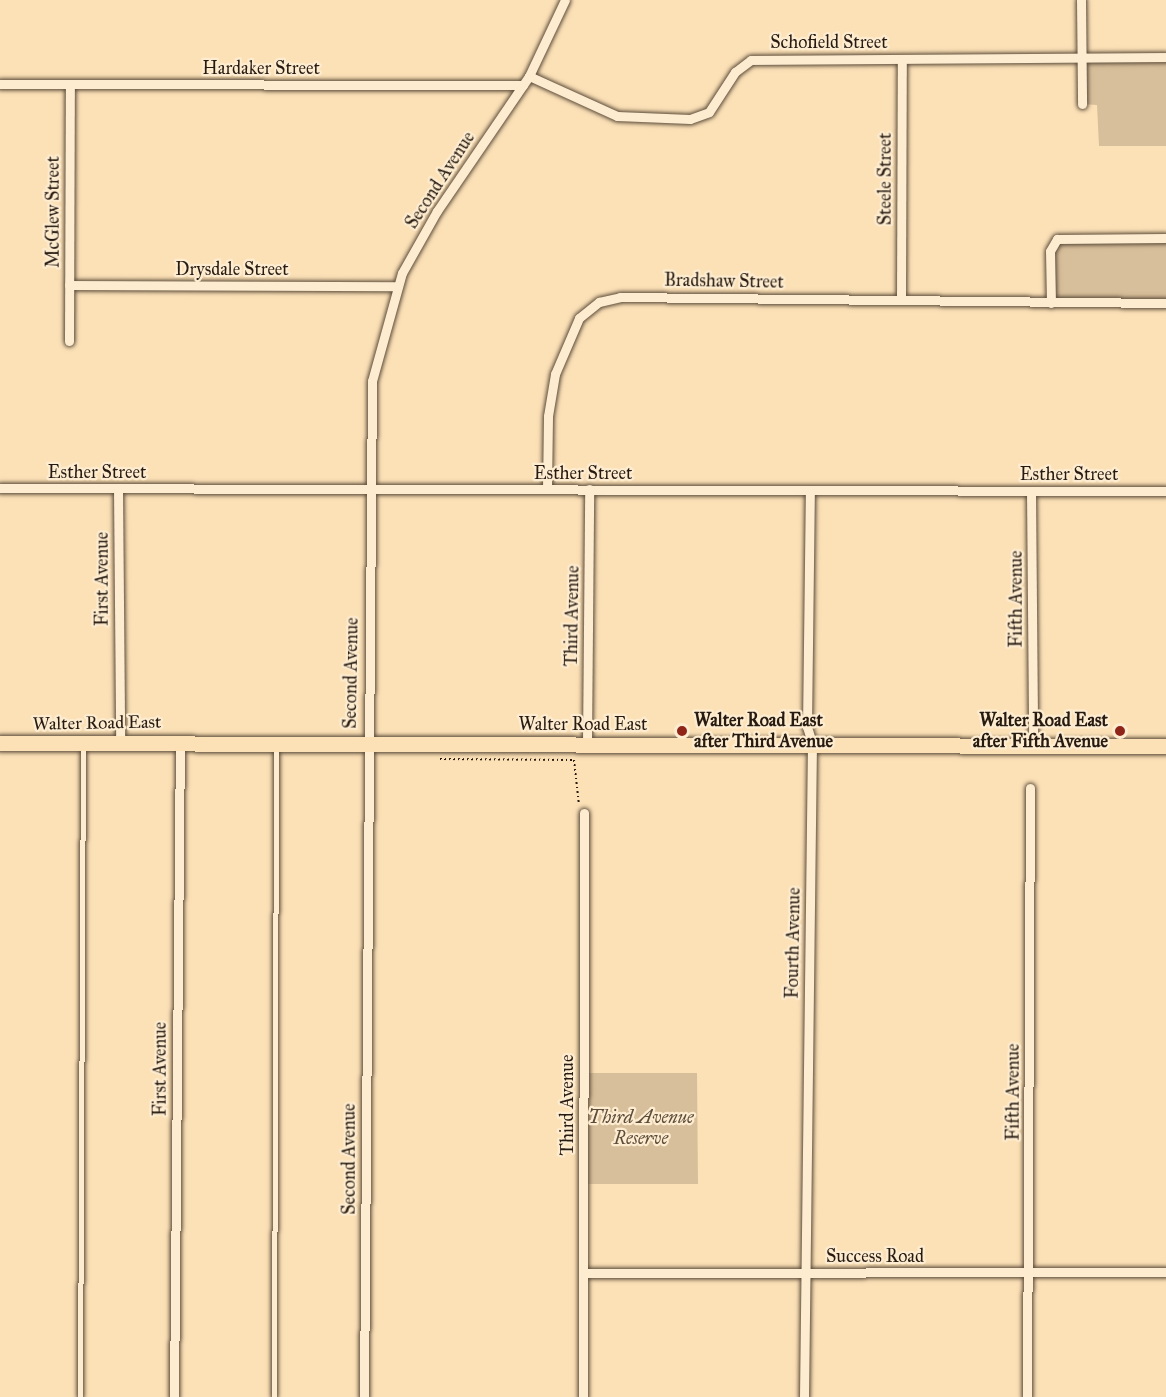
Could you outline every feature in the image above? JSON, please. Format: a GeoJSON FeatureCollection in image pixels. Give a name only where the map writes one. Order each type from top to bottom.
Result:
{"type":"FeatureCollection","features":[{"type":"Feature","properties":{"kind":"main road","name":"Walter Road East"},"geometry":{"type":"LineString","coordinates":[[0,743],[180,741],[1166,746]]}},
{"type":"Feature","properties":{"kind":"street","name":"Second Avenue"},"geometry":{"type":"LineString","coordinates":[[364,1397],[369,489],[372,381],[396,286],[437,211],[529,76],[565,0]]}},
{"type":"Feature","properties":{"kind":"street"},"geometry":{"type":"LineString","coordinates":[[1081,0],[1082,104]]}},
{"type":"Feature","properties":{"kind":"street","name":"Schofield Street"},"geometry":{"type":"LineString","coordinates":[[529,76],[617,116],[690,119],[709,112],[735,72],[751,60],[1082,60],[1166,57]]}},
{"type":"Feature","properties":{"kind":"street","name":"Steele Street"},"geometry":{"type":"LineString","coordinates":[[901,300],[902,59]]}},
{"type":"Feature","properties":{"kind":"street","name":"Hardaker Street"},"geometry":{"type":"LineString","coordinates":[[0,84],[523,85]]}},
{"type":"Feature","properties":{"kind":"street","name":"McGlew Street"},"geometry":{"type":"LineString","coordinates":[[69,341],[70,84]]}},
{"type":"Feature","properties":{"kind":"street"},"geometry":{"type":"LineString","coordinates":[[1051,303],[1050,251],[1058,239],[1166,238]]}},
{"type":"Feature","properties":{"kind":"street","name":"Drysdale Street"},"geometry":{"type":"LineString","coordinates":[[69,285],[396,286]]}},
{"type":"Feature","properties":{"kind":"street","name":"Bradshaw Street"},"geometry":{"type":"LineString","coordinates":[[547,489],[548,416],[555,374],[579,318],[599,302],[620,297],[1166,303]]}},
{"type":"Feature","properties":{"kind":"street","name":"Esther Street"},"geometry":{"type":"LineString","coordinates":[[0,488],[1166,491]]}},
{"type":"Feature","properties":{"kind":"street","name":"First Avenue"},"geometry":{"type":"LineString","coordinates":[[118,488],[120,741]]}},
{"type":"Feature","properties":{"kind":"street","name":"Third Avenue"},"geometry":{"type":"LineString","coordinates":[[587,743],[589,489]]}},
{"type":"Feature","properties":{"kind":"street","name":"Fourth Avenue"},"geometry":{"type":"LineString","coordinates":[[804,1397],[812,743],[807,727],[810,490]]}},
{"type":"Feature","properties":{"kind":"street","name":"Fifth Avenue"},"geometry":{"type":"LineString","coordinates":[[1031,491],[1033,744]]}},
{"type":"Feature","properties":{"kind":"street","name":"First Avenue"},"geometry":{"type":"LineString","coordinates":[[174,1397],[180,741]]}},
{"type":"Feature","properties":{"kind":"street","name":"Fifth Avenue"},"geometry":{"type":"LineString","coordinates":[[1027,1397],[1030,788]]}},
{"type":"Feature","properties":{"kind":"street","name":"Third Avenue"},"geometry":{"type":"LineString","coordinates":[[583,1397],[584,813]]}},
{"type":"Feature","properties":{"kind":"street","name":"Success Road"},"geometry":{"type":"LineString","coordinates":[[583,1273],[1166,1272]]}},
{"type":"Feature","properties":{"kind":"lane"},"geometry":{"type":"LineString","coordinates":[[80,1397],[83,743]]}},
{"type":"Feature","properties":{"kind":"lane"},"geometry":{"type":"LineString","coordinates":[[274,1397],[276,743]]}},
{"type":"Feature","properties":{"kind":"path"},"geometry":{"type":"LineString","coordinates":[[432,759],[574,760],[576,799],[584,813]]}},
{"type":"Feature","properties":{"kind":"green space"},"geometry":{"type":"Polygon","coordinates":[[[1166,57],[1166,146],[1099,146],[1097,105],[1082,104],[1082,60],[1166,57]]]}},
{"type":"Feature","properties":{"kind":"green space"},"geometry":{"type":"Polygon","coordinates":[[[1166,238],[1166,303],[1051,303],[1052,243],[1166,238]]]}},
{"type":"Feature","properties":{"kind":"green space","name":"Third Avenue Reserve"},"geometry":{"type":"Polygon","coordinates":[[[584,1073],[697,1073],[698,1184],[584,1184],[584,1073]]]}},
{"type":"Feature","properties":{"kind":"place","name":"Walter Road East after Third Avenue"},"geometry":{"type":"Point","coordinates":[682,731]}},
{"type":"Feature","properties":{"kind":"place","name":"Walter Road East after Fifth Avenue"},"geometry":{"type":"Point","coordinates":[1120,731]}}]}
